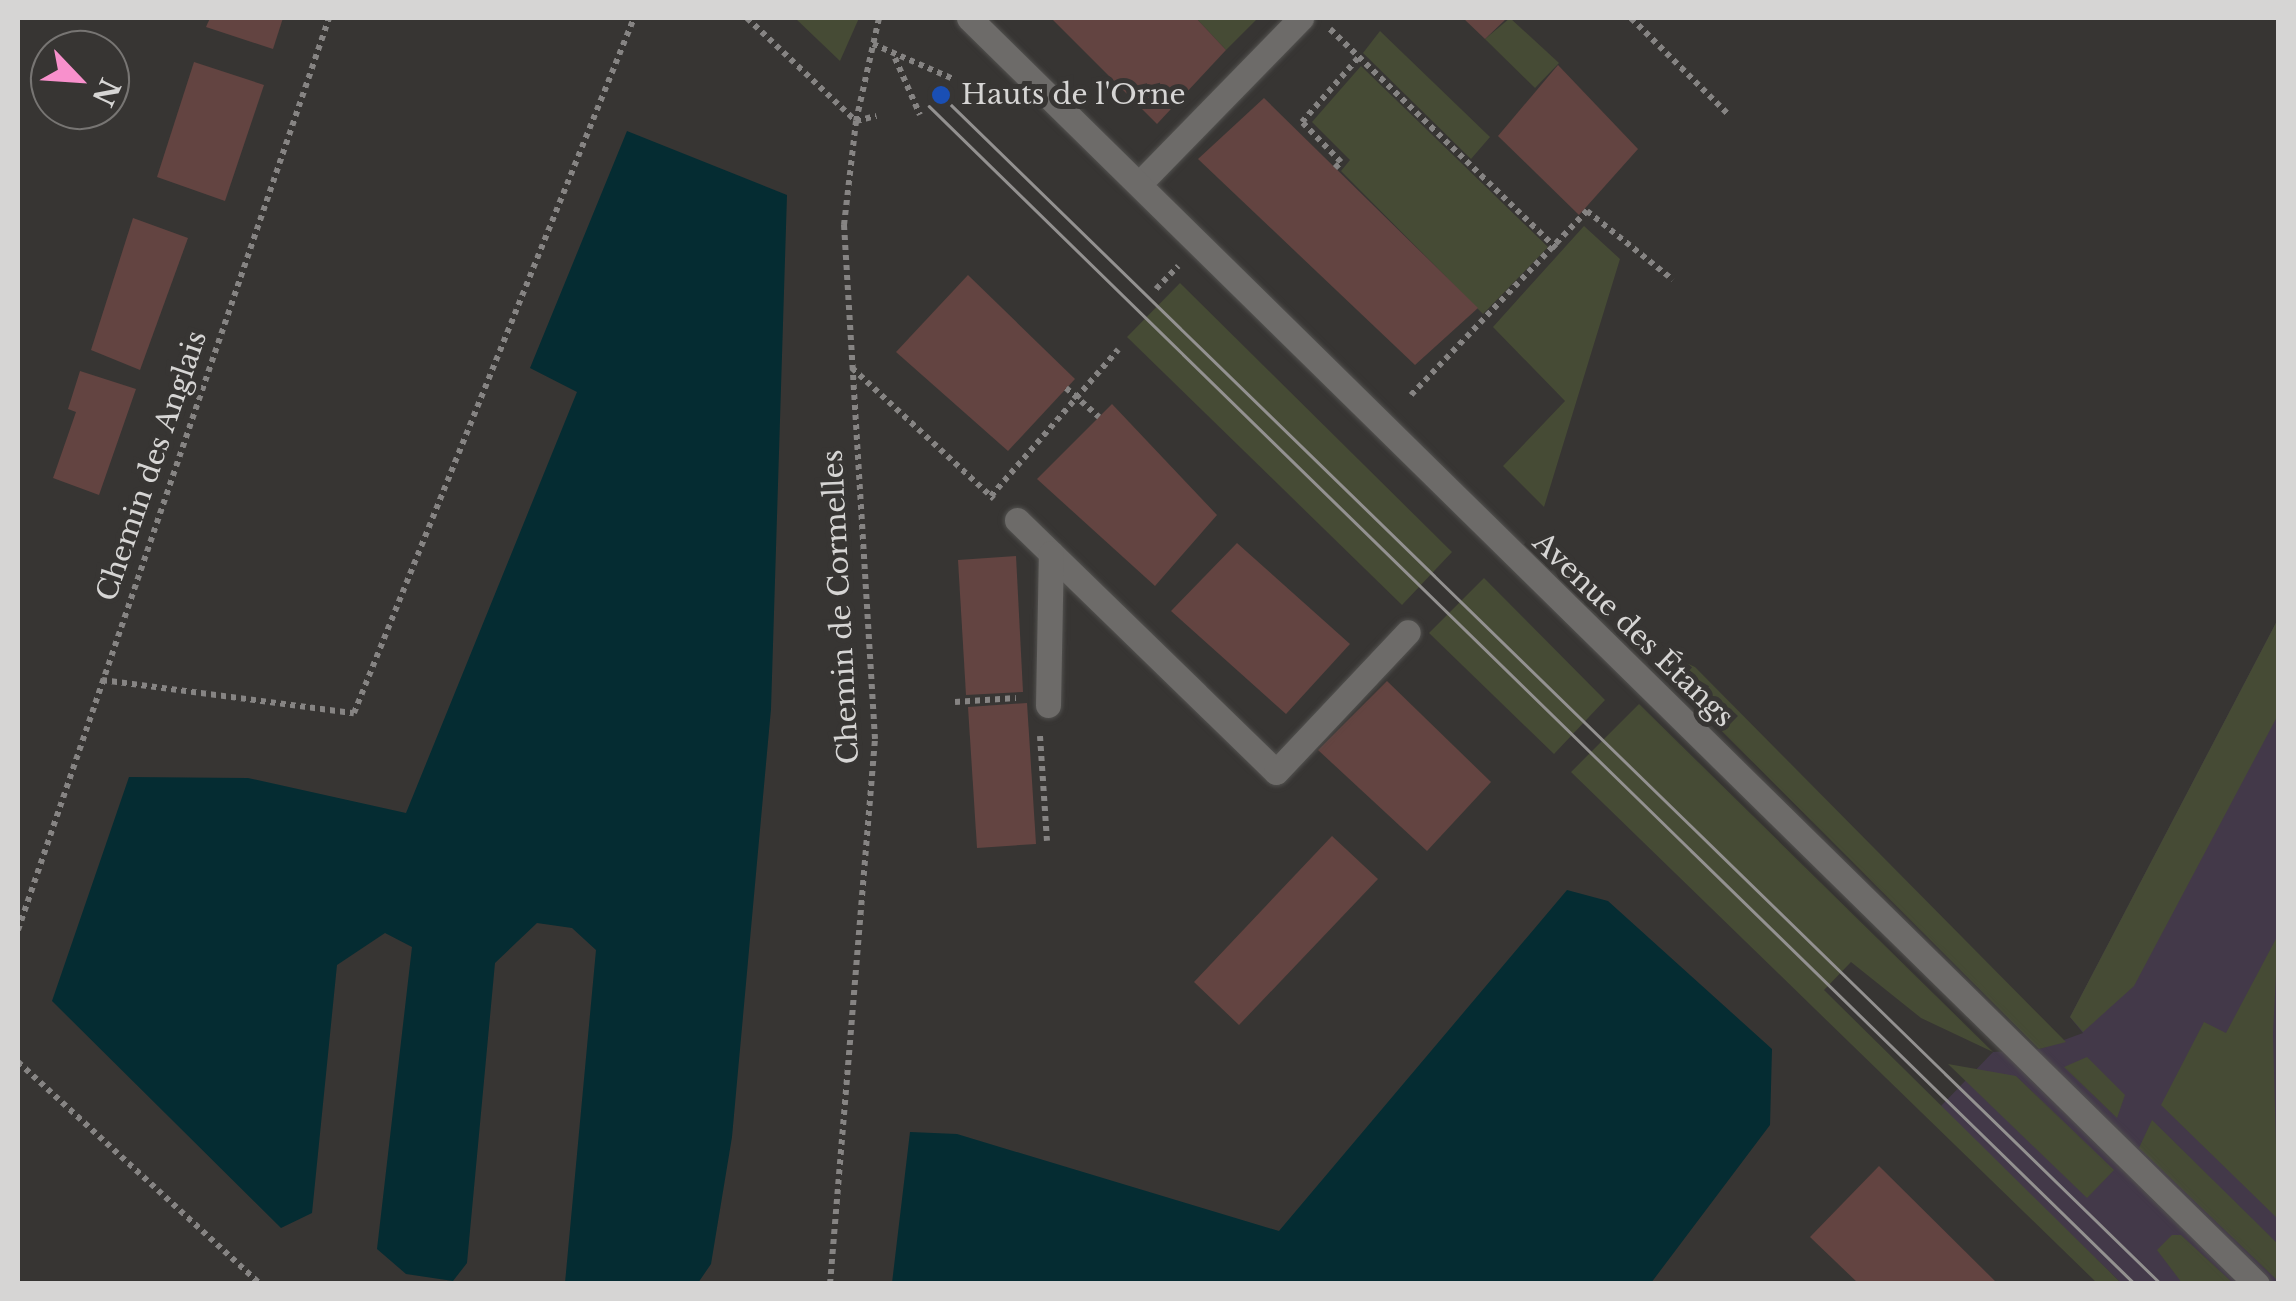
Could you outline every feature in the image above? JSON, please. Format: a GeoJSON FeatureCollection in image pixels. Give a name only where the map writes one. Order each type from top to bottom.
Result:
{"type":"FeatureCollection","features":[{"type":"Feature","properties":{"kind":"street","name":"Avenue des Étangs"},"geometry":{"type":"LineString","coordinates":[[969,18],[2257,1284]]}},
{"type":"Feature","properties":{"kind":"street"},"geometry":{"type":"LineString","coordinates":[[1140,182],[1313,21]]}},
{"type":"Feature","properties":{"kind":"street"},"geometry":{"type":"LineString","coordinates":[[1016,520],[1276,772],[1408,632]]}},
{"type":"Feature","properties":{"kind":"street"},"geometry":{"type":"LineString","coordinates":[[1048,705],[1051,553]]}},
{"type":"Feature","properties":{"kind":"path","name":"Chemin des Anglais"},"geometry":{"type":"LineString","coordinates":[[18,930],[329,18]]}},
{"type":"Feature","properties":{"kind":"path"},"geometry":{"type":"LineString","coordinates":[[102,680],[354,713],[634,18]]}},
{"type":"Feature","properties":{"kind":"path"},"geometry":{"type":"LineString","coordinates":[[747,18],[856,121],[876,116]]}},
{"type":"Feature","properties":{"kind":"path","name":"Chemin de Cormelles"},"geometry":{"type":"LineString","coordinates":[[830,1284],[875,739],[844,225],[848,167],[879,18]]}},
{"type":"Feature","properties":{"kind":"path"},"geometry":{"type":"LineString","coordinates":[[1631,18],[1730,116]]}},
{"type":"Feature","properties":{"kind":"path"},"geometry":{"type":"LineString","coordinates":[[1313,21],[1359,57],[1556,248]]}},
{"type":"Feature","properties":{"kind":"path"},"geometry":{"type":"LineString","coordinates":[[873,44],[895,57],[953,79]]}},
{"type":"Feature","properties":{"kind":"path"},"geometry":{"type":"LineString","coordinates":[[895,57],[920,115]]}},
{"type":"Feature","properties":{"kind":"path"},"geometry":{"type":"LineString","coordinates":[[1336,168],[1341,162],[1302,122],[1359,57]]}},
{"type":"Feature","properties":{"kind":"path"},"geometry":{"type":"LineString","coordinates":[[1411,395],[1556,248],[1587,211],[1673,280]]}},
{"type":"Feature","properties":{"kind":"path"},"geometry":{"type":"LineString","coordinates":[[1156,289],[1183,262]]}},
{"type":"Feature","properties":{"kind":"path"},"geometry":{"type":"LineString","coordinates":[[990,496],[1118,350]]}},
{"type":"Feature","properties":{"kind":"path"},"geometry":{"type":"LineString","coordinates":[[852,368],[1016,520]]}},
{"type":"Feature","properties":{"kind":"path"},"geometry":{"type":"LineString","coordinates":[[1066,388],[1099,417]]}},
{"type":"Feature","properties":{"kind":"path"},"geometry":{"type":"LineString","coordinates":[[955,702],[1021,698]]}},
{"type":"Feature","properties":{"kind":"path"},"geometry":{"type":"LineString","coordinates":[[18,1062],[260,1284]]}},
{"type":"Feature","properties":{"kind":"shaded area"},"geometry":{"type":"Polygon","coordinates":[[[2278,619],[2278,1283],[2121,1283],[1940,1107],[1993,1052],[2039,1049],[2083,1033],[2070,1017],[2278,619]]]}},
{"type":"Feature","properties":{"kind":"green space"},"geometry":{"type":"Polygon","coordinates":[[[795,18],[859,18],[840,61],[795,18]]]}},
{"type":"Feature","properties":{"kind":"green space"},"geometry":{"type":"Polygon","coordinates":[[[1196,18],[1258,18],[1226,50],[1196,18]]]}},
{"type":"Feature","properties":{"kind":"green space"},"geometry":{"type":"Polygon","coordinates":[[[1510,18],[1559,63],[1535,88],[1485,39],[1510,18]]]}},
{"type":"Feature","properties":{"kind":"green space"},"geometry":{"type":"Polygon","coordinates":[[[1380,31],[1490,137],[1471,159],[1363,53],[1380,31]]]}},
{"type":"Feature","properties":{"kind":"green space"},"geometry":{"type":"Polygon","coordinates":[[[1361,66],[1548,247],[1483,314],[1341,171],[1350,160],[1312,122],[1361,66]]]}},
{"type":"Feature","properties":{"kind":"green space"},"geometry":{"type":"Polygon","coordinates":[[[1584,226],[1620,259],[1544,507],[1503,466],[1565,401],[1493,327],[1584,226]]]}},
{"type":"Feature","properties":{"kind":"green space"},"geometry":{"type":"Polygon","coordinates":[[[1180,283],[1452,552],[1402,605],[1127,337],[1180,283]]]}},
{"type":"Feature","properties":{"kind":"green space"},"geometry":{"type":"Polygon","coordinates":[[[1484,578],[1605,700],[1554,754],[1429,633],[1484,578]]]}},
{"type":"Feature","properties":{"kind":"green space"},"geometry":{"type":"Polygon","coordinates":[[[2278,619],[2278,715],[2134,986],[2083,1032],[2070,1017],[2278,619]]]}},
{"type":"Feature","properties":{"kind":"green space"},"geometry":{"type":"Polygon","coordinates":[[[1680,660],[1695,667],[2066,1042],[2039,1049],[1666,675],[1680,660]]]}},
{"type":"Feature","properties":{"kind":"green space"},"geometry":{"type":"Polygon","coordinates":[[[1639,704],[1993,1052],[1921,1018],[1851,962],[1824,990],[2121,1283],[2097,1283],[1571,772],[1639,704]]]}},
{"type":"Feature","properties":{"kind":"green space"},"geometry":{"type":"Polygon","coordinates":[[[2278,935],[2273,1034],[2278,1219],[2161,1105],[2204,1022],[2226,1033],[2278,935]]]}},
{"type":"Feature","properties":{"kind":"green space"},"geometry":{"type":"Polygon","coordinates":[[[2087,1057],[2125,1095],[2117,1118],[2064,1067],[2087,1057]]]}},
{"type":"Feature","properties":{"kind":"green space"},"geometry":{"type":"Polygon","coordinates":[[[1948,1064],[2016,1076],[2114,1170],[2087,1198],[1948,1064]]]}},
{"type":"Feature","properties":{"kind":"green space"},"geometry":{"type":"Polygon","coordinates":[[[2152,1120],[2278,1244],[2278,1281],[2139,1148],[2152,1120]]]}},
{"type":"Feature","properties":{"kind":"green space"},"geometry":{"type":"Polygon","coordinates":[[[2172,1235],[2181,1235],[2233,1283],[2182,1283],[2157,1250],[2172,1235]]]}},
{"type":"Feature","properties":{"kind":"water"},"geometry":{"type":"Polygon","coordinates":[[[627,131],[787,195],[771,709],[732,1137],[711,1264],[698,1283],[565,1283],[596,950],[572,928],[537,923],[495,963],[467,1263],[453,1281],[406,1274],[377,1249],[412,947],[385,933],[337,965],[312,1213],[281,1228],[52,1001],[129,777],[248,778],[406,813],[577,392],[530,368],[627,131]]]}},
{"type":"Feature","properties":{"kind":"water"},"geometry":{"type":"Polygon","coordinates":[[[1567,890],[1608,901],[1772,1049],[1770,1125],[1651,1283],[892,1283],[910,1132],[957,1134],[1279,1231],[1567,890]]]}},
{"type":"Feature","properties":{"kind":"building"},"geometry":{"type":"Polygon","coordinates":[[[210,18],[283,18],[273,49],[206,27],[210,18]]]}},
{"type":"Feature","properties":{"kind":"building"},"geometry":{"type":"Polygon","coordinates":[[[1051,18],[1196,18],[1226,50],[1157,124],[1051,18]]]}},
{"type":"Feature","properties":{"kind":"building"},"geometry":{"type":"Polygon","coordinates":[[[1463,18],[1507,18],[1485,39],[1463,18]]]}},
{"type":"Feature","properties":{"kind":"building"},"geometry":{"type":"Polygon","coordinates":[[[194,62],[264,85],[225,201],[157,177],[194,62]]]}},
{"type":"Feature","properties":{"kind":"building"},"geometry":{"type":"Polygon","coordinates":[[[1558,65],[1638,149],[1579,215],[1498,136],[1558,65]]]}},
{"type":"Feature","properties":{"kind":"building"},"geometry":{"type":"Polygon","coordinates":[[[1264,98],[1478,308],[1415,365],[1198,159],[1264,98]]]}},
{"type":"Feature","properties":{"kind":"building"},"geometry":{"type":"Polygon","coordinates":[[[133,218],[188,238],[140,370],[91,350],[133,218]]]}},
{"type":"Feature","properties":{"kind":"building"},"geometry":{"type":"Polygon","coordinates":[[[968,275],[1075,379],[1008,451],[896,352],[968,275]]]}},
{"type":"Feature","properties":{"kind":"building"},"geometry":{"type":"Polygon","coordinates":[[[80,371],[136,389],[99,495],[53,478],[76,412],[68,409],[80,371]]]}},
{"type":"Feature","properties":{"kind":"building"},"geometry":{"type":"Polygon","coordinates":[[[1112,404],[1217,515],[1155,586],[1037,479],[1112,404]]]}},
{"type":"Feature","properties":{"kind":"building"},"geometry":{"type":"Polygon","coordinates":[[[1237,543],[1350,644],[1286,714],[1171,611],[1237,543]]]}},
{"type":"Feature","properties":{"kind":"building"},"geometry":{"type":"Polygon","coordinates":[[[1016,556],[1023,692],[966,695],[958,560],[1016,556]]]}},
{"type":"Feature","properties":{"kind":"building"},"geometry":{"type":"Polygon","coordinates":[[[1387,681],[1491,782],[1427,851],[1318,750],[1387,681]]]}},
{"type":"Feature","properties":{"kind":"building"},"geometry":{"type":"Polygon","coordinates":[[[1027,703],[1036,844],[977,848],[968,707],[1027,703]]]}},
{"type":"Feature","properties":{"kind":"building"},"geometry":{"type":"Polygon","coordinates":[[[1332,836],[1378,879],[1239,1025],[1194,982],[1332,836]]]}},
{"type":"Feature","properties":{"kind":"building"},"geometry":{"type":"Polygon","coordinates":[[[1879,1166],[1998,1284],[1859,1284],[1810,1237],[1879,1166]]]}},
{"type":"Feature","properties":{"kind":"tram line"},"geometry":{"type":"LineString","coordinates":[[941,95],[2161,1284]]}},
{"type":"Feature","properties":{"kind":"tram line"},"geometry":{"type":"LineString","coordinates":[[929,106],[2135,1284]]}},
{"type":"Feature","properties":{"kind":"place","name":"Hauts de l'Orne"},"geometry":{"type":"Point","coordinates":[941,95]}}]}
